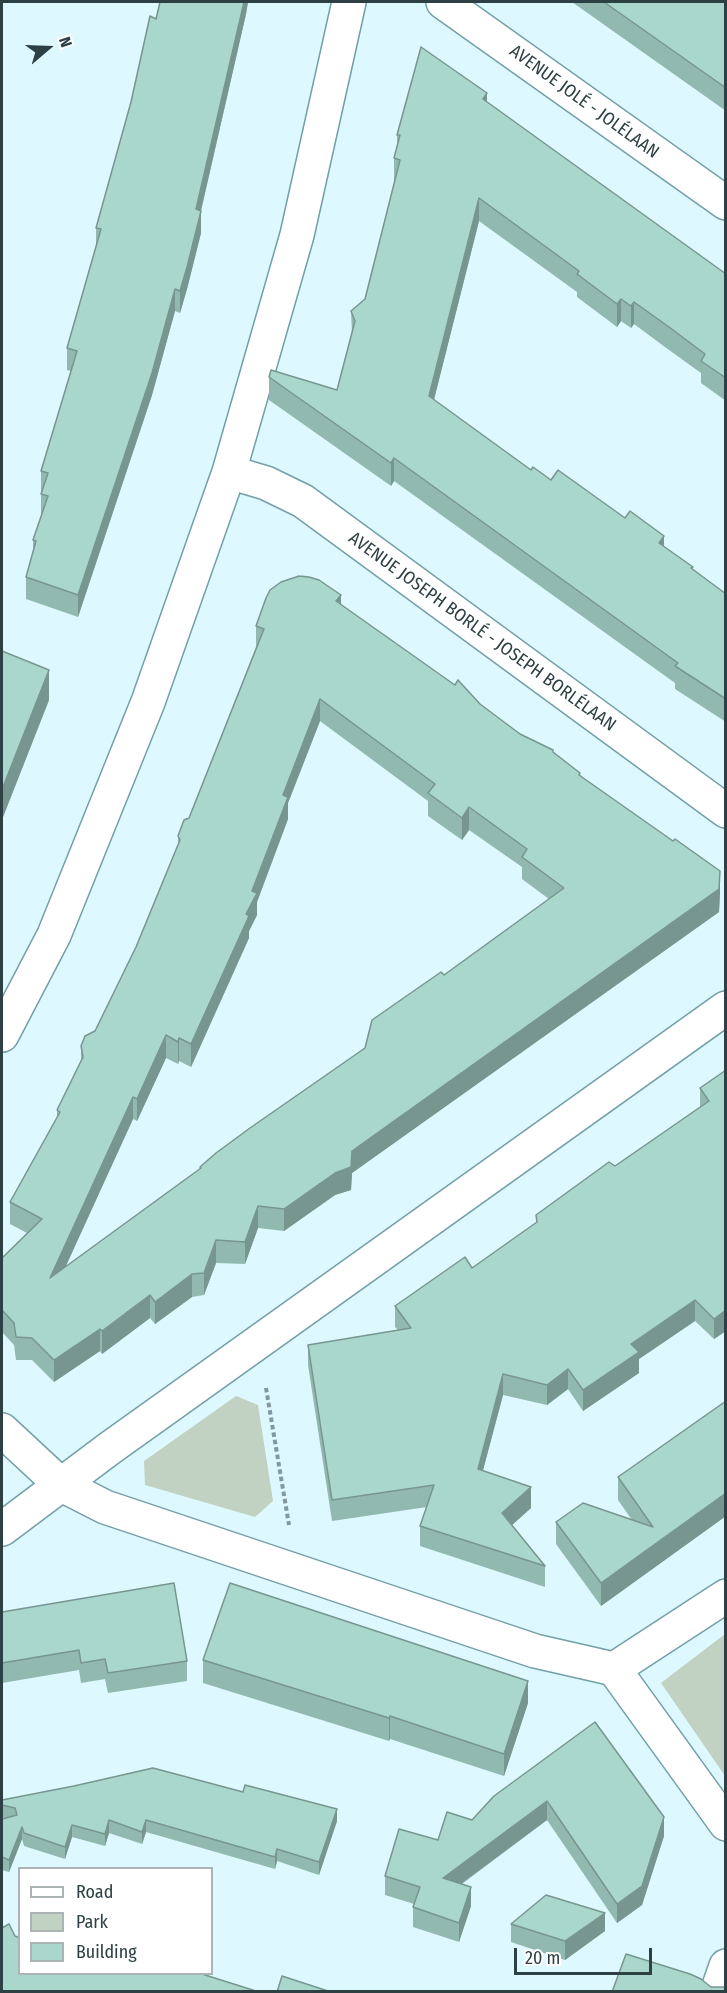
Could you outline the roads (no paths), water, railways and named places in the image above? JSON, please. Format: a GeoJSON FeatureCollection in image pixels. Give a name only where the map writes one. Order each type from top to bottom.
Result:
{"type":"FeatureCollection","features":[{"type":"Feature","properties":{"kind":"street"},"geometry":{"type":"LineString","coordinates":[[2,1035],[54,935],[148,702],[229,472],[297,235],[349,2]]}},
{"type":"Feature","properties":{"kind":"street","name":"AVENUE JOLÉ - JOLÉLAAN"},"geometry":{"type":"LineString","coordinates":[[443,2],[726,203]]}},
{"type":"Feature","properties":{"kind":"street","name":"AVENUE JOSEPH BORLÉ - JOSEPH BORLÉLAAN"},"geometry":{"type":"LineString","coordinates":[[229,472],[266,483],[303,501],[726,811]]}},
{"type":"Feature","properties":{"kind":"street"},"geometry":{"type":"LineString","coordinates":[[2,1529],[60,1484],[726,1008]]}},
{"type":"Feature","properties":{"kind":"street"},"geometry":{"type":"LineString","coordinates":[[2,1430],[60,1484],[105,1507],[535,1651],[614,1670],[726,1824]]}},
{"type":"Feature","properties":{"kind":"street"},"geometry":{"type":"LineString","coordinates":[[614,1670],[726,1596]]}},
{"type":"Feature","properties":{"kind":"street"},"geometry":{"type":"LineString","coordinates":[[717,1992],[726,1966]]}}]}
